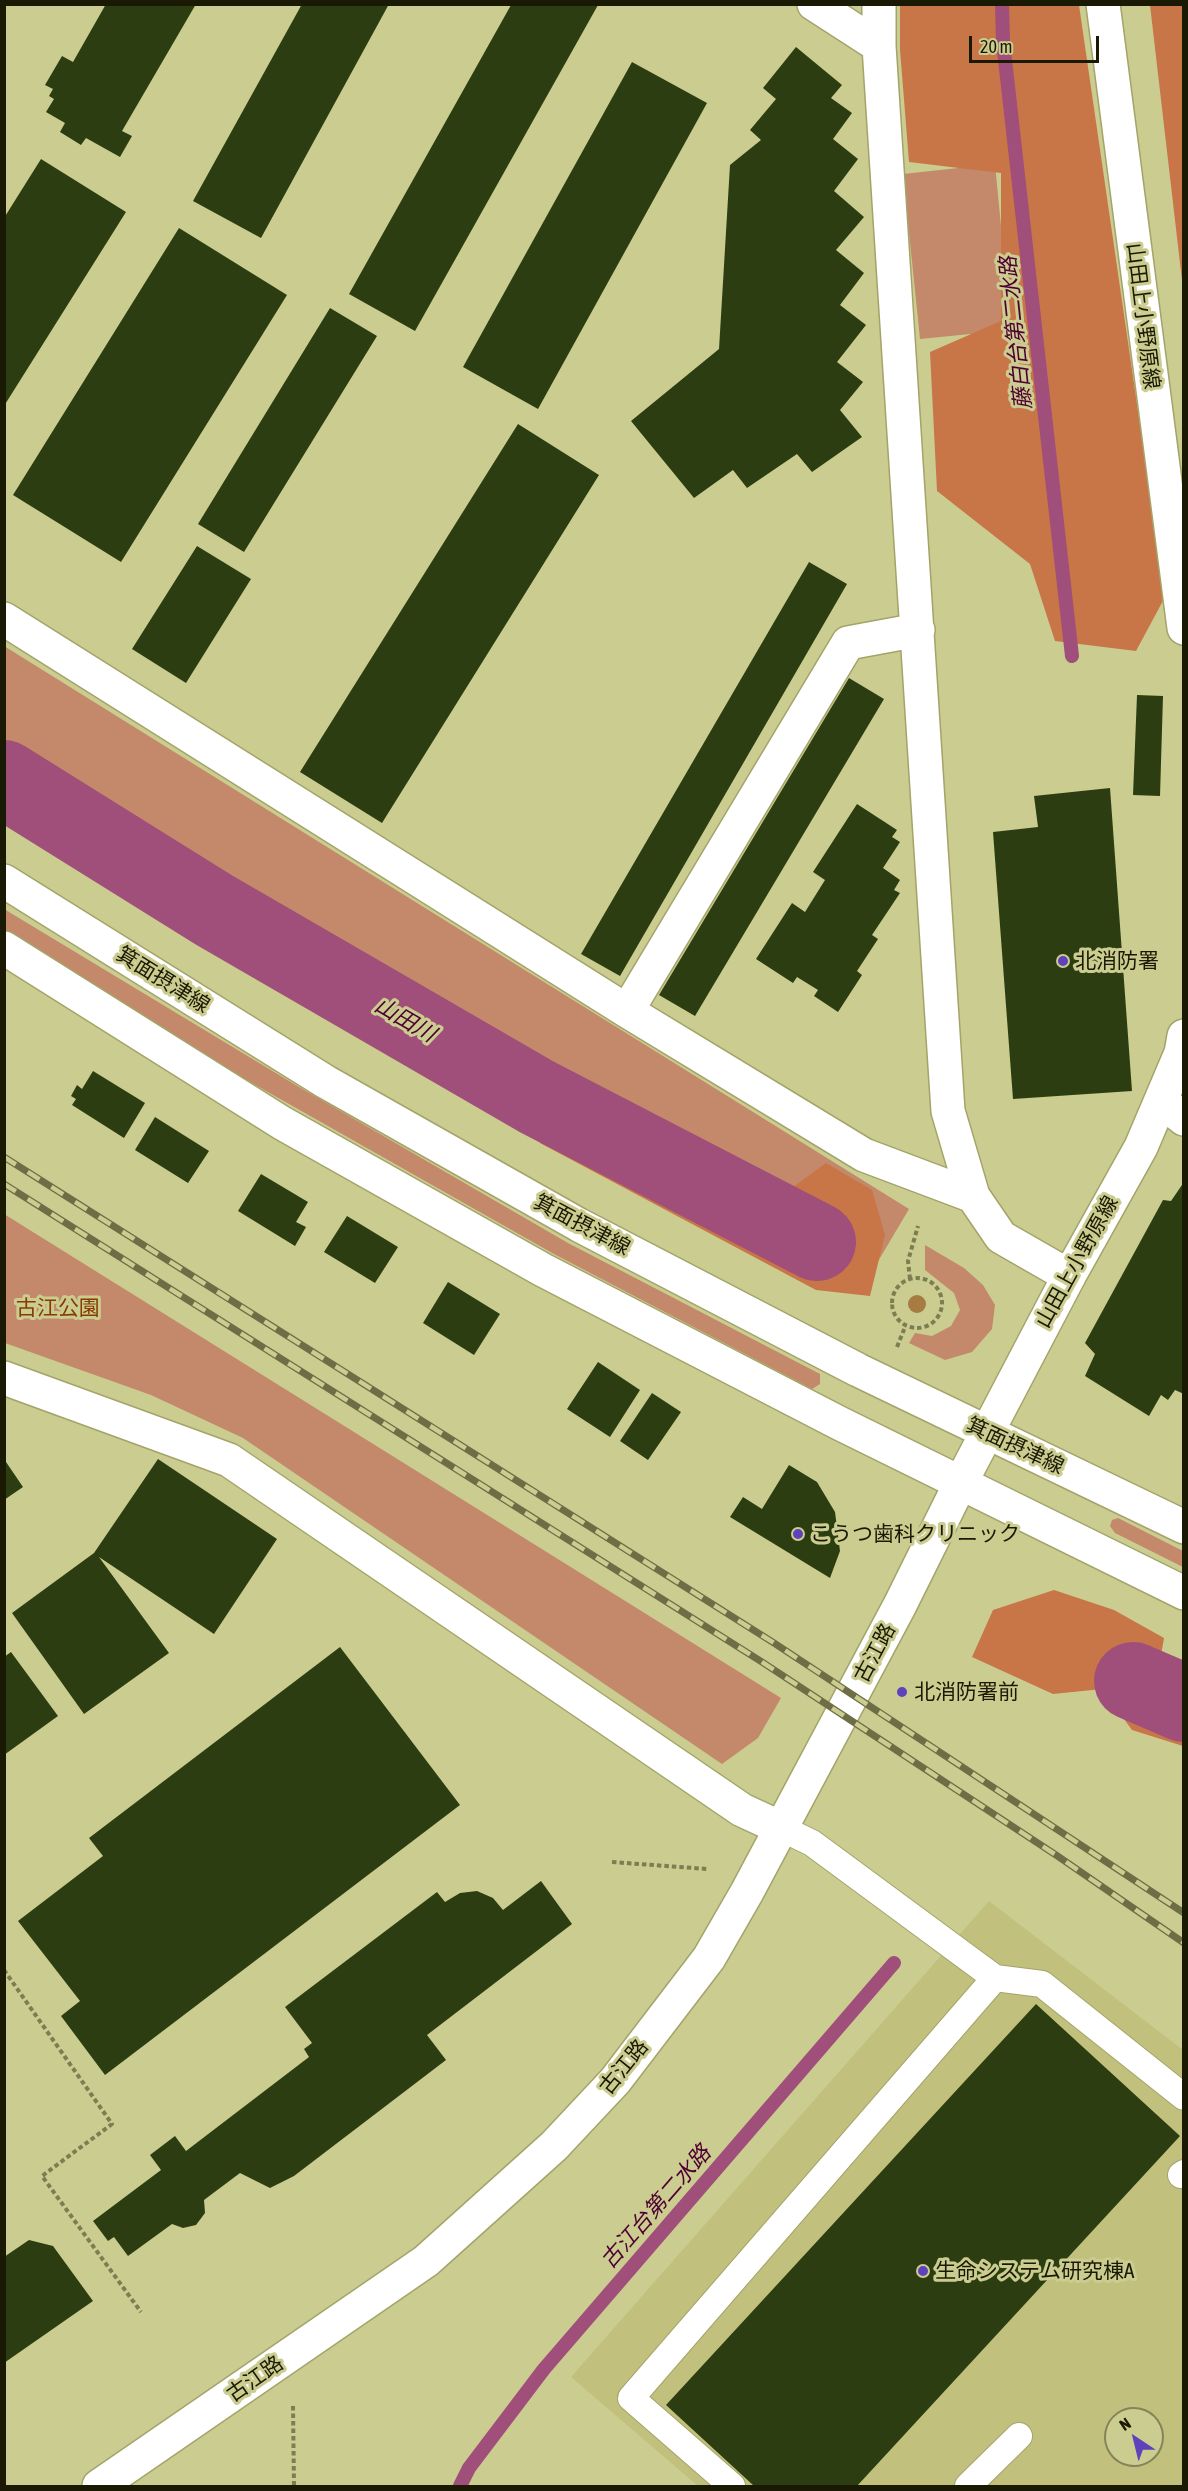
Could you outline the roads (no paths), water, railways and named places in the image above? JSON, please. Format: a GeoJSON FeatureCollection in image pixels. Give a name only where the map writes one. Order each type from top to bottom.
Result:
{"type":"FeatureCollection","features":[{"type":"Feature","properties":{"kind":"street"},"geometry":{"type":"LineString","coordinates":[[814,4],[879,46]]}},
{"type":"Feature","properties":{"kind":"street"},"geometry":{"type":"LineString","coordinates":[[879,4],[879,46],[948,1111],[973,1196],[1001,1238],[1069,1276]]}},
{"type":"Feature","properties":{"kind":"street","name":"山田上小野原線"},"geometry":{"type":"LineString","coordinates":[[1103,4],[1184,628]]}},
{"type":"Feature","properties":{"kind":"street"},"geometry":{"type":"LineString","coordinates":[[4,619],[627,1011],[864,1155],[973,1196]]}},
{"type":"Feature","properties":{"kind":"street"},"geometry":{"type":"LineString","coordinates":[[627,1011],[848,643],[918,630]]}},
{"type":"Feature","properties":{"kind":"street","name":"箕面摂津線"},"geometry":{"type":"LineString","coordinates":[[4,881],[327,1082],[579,1225],[848,1364],[1184,1527]]}},
{"type":"Feature","properties":{"kind":"street"},"geometry":{"type":"LineString","coordinates":[[4,948],[282,1123],[543,1270],[960,1484],[1184,1593]]}},
{"type":"Feature","properties":{"kind":"street","name":"山田上小野原線"},"geometry":{"type":"LineString","coordinates":[[960,1484],[1069,1276],[1141,1147],[1172,1110],[1184,1036]]}},
{"type":"Feature","properties":{"kind":"street"},"geometry":{"type":"LineString","coordinates":[[4,1378],[229,1460],[732,1803],[781,1828]]}},
{"type":"Feature","properties":{"kind":"street","name":"古江路"},"geometry":{"type":"LineString","coordinates":[[99,2487],[426,2261],[554,2146],[615,2081],[709,1958],[894,1616],[960,1484]]}},
{"type":"Feature","properties":{"kind":"lane"},"geometry":{"type":"LineString","coordinates":[[781,1828],[812,1843],[995,1978],[1042,1984],[1184,2097]]}},
{"type":"Feature","properties":{"kind":"lane"},"geometry":{"type":"LineString","coordinates":[[732,2487],[631,2398],[995,1978]]}},
{"type":"Feature","properties":{"kind":"lane"},"geometry":{"type":"LineString","coordinates":[[968,2487],[1019,2436]]}},
{"type":"Feature","properties":{"kind":"waterway","name":"藤白台第二水路"},"geometry":{"type":"LineString","coordinates":[[1002,4],[1003,42],[1072,656]]}},
{"type":"Feature","properties":{"kind":"waterway","name":"山田川"},"geometry":{"type":"LineString","coordinates":[[4,779],[214,910],[537,1097],[817,1242]]}},
{"type":"Feature","properties":{"kind":"waterway","name":"山田川"},"geometry":{"type":"LineString","coordinates":[[1133,1681],[1184,1703]]}},
{"type":"Feature","properties":{"kind":"waterway","name":"古江台第二水路"},"geometry":{"type":"LineString","coordinates":[[460,2486],[469,2468],[544,2369],[894,1963]]}},
{"type":"Feature","properties":{"kind":"railway"},"geometry":{"type":"LineString","coordinates":[[4,1157],[774,1643],[1184,1913]]}},
{"type":"Feature","properties":{"kind":"railway"},"geometry":{"type":"LineString","coordinates":[[4,1184],[762,1662],[1056,1855],[1184,1943]]}},
{"type":"Feature","properties":{"kind":"place","name":"北消防署"},"geometry":{"type":"Point","coordinates":[1063,961]}},
{"type":"Feature","properties":{"kind":"place","name":"こうつ歯科クリニック"},"geometry":{"type":"Point","coordinates":[798,1534]}},
{"type":"Feature","properties":{"kind":"place","name":"北消防署前"},"geometry":{"type":"Point","coordinates":[902,1692]}},
{"type":"Feature","properties":{"kind":"place","name":"生命システム研究棟A"},"geometry":{"type":"Point","coordinates":[923,2271]}},
{"type":"Feature","properties":{"kind":"park label","name":"古江公園"},"geometry":{"type":"Point","coordinates":[58,1308]}}]}
